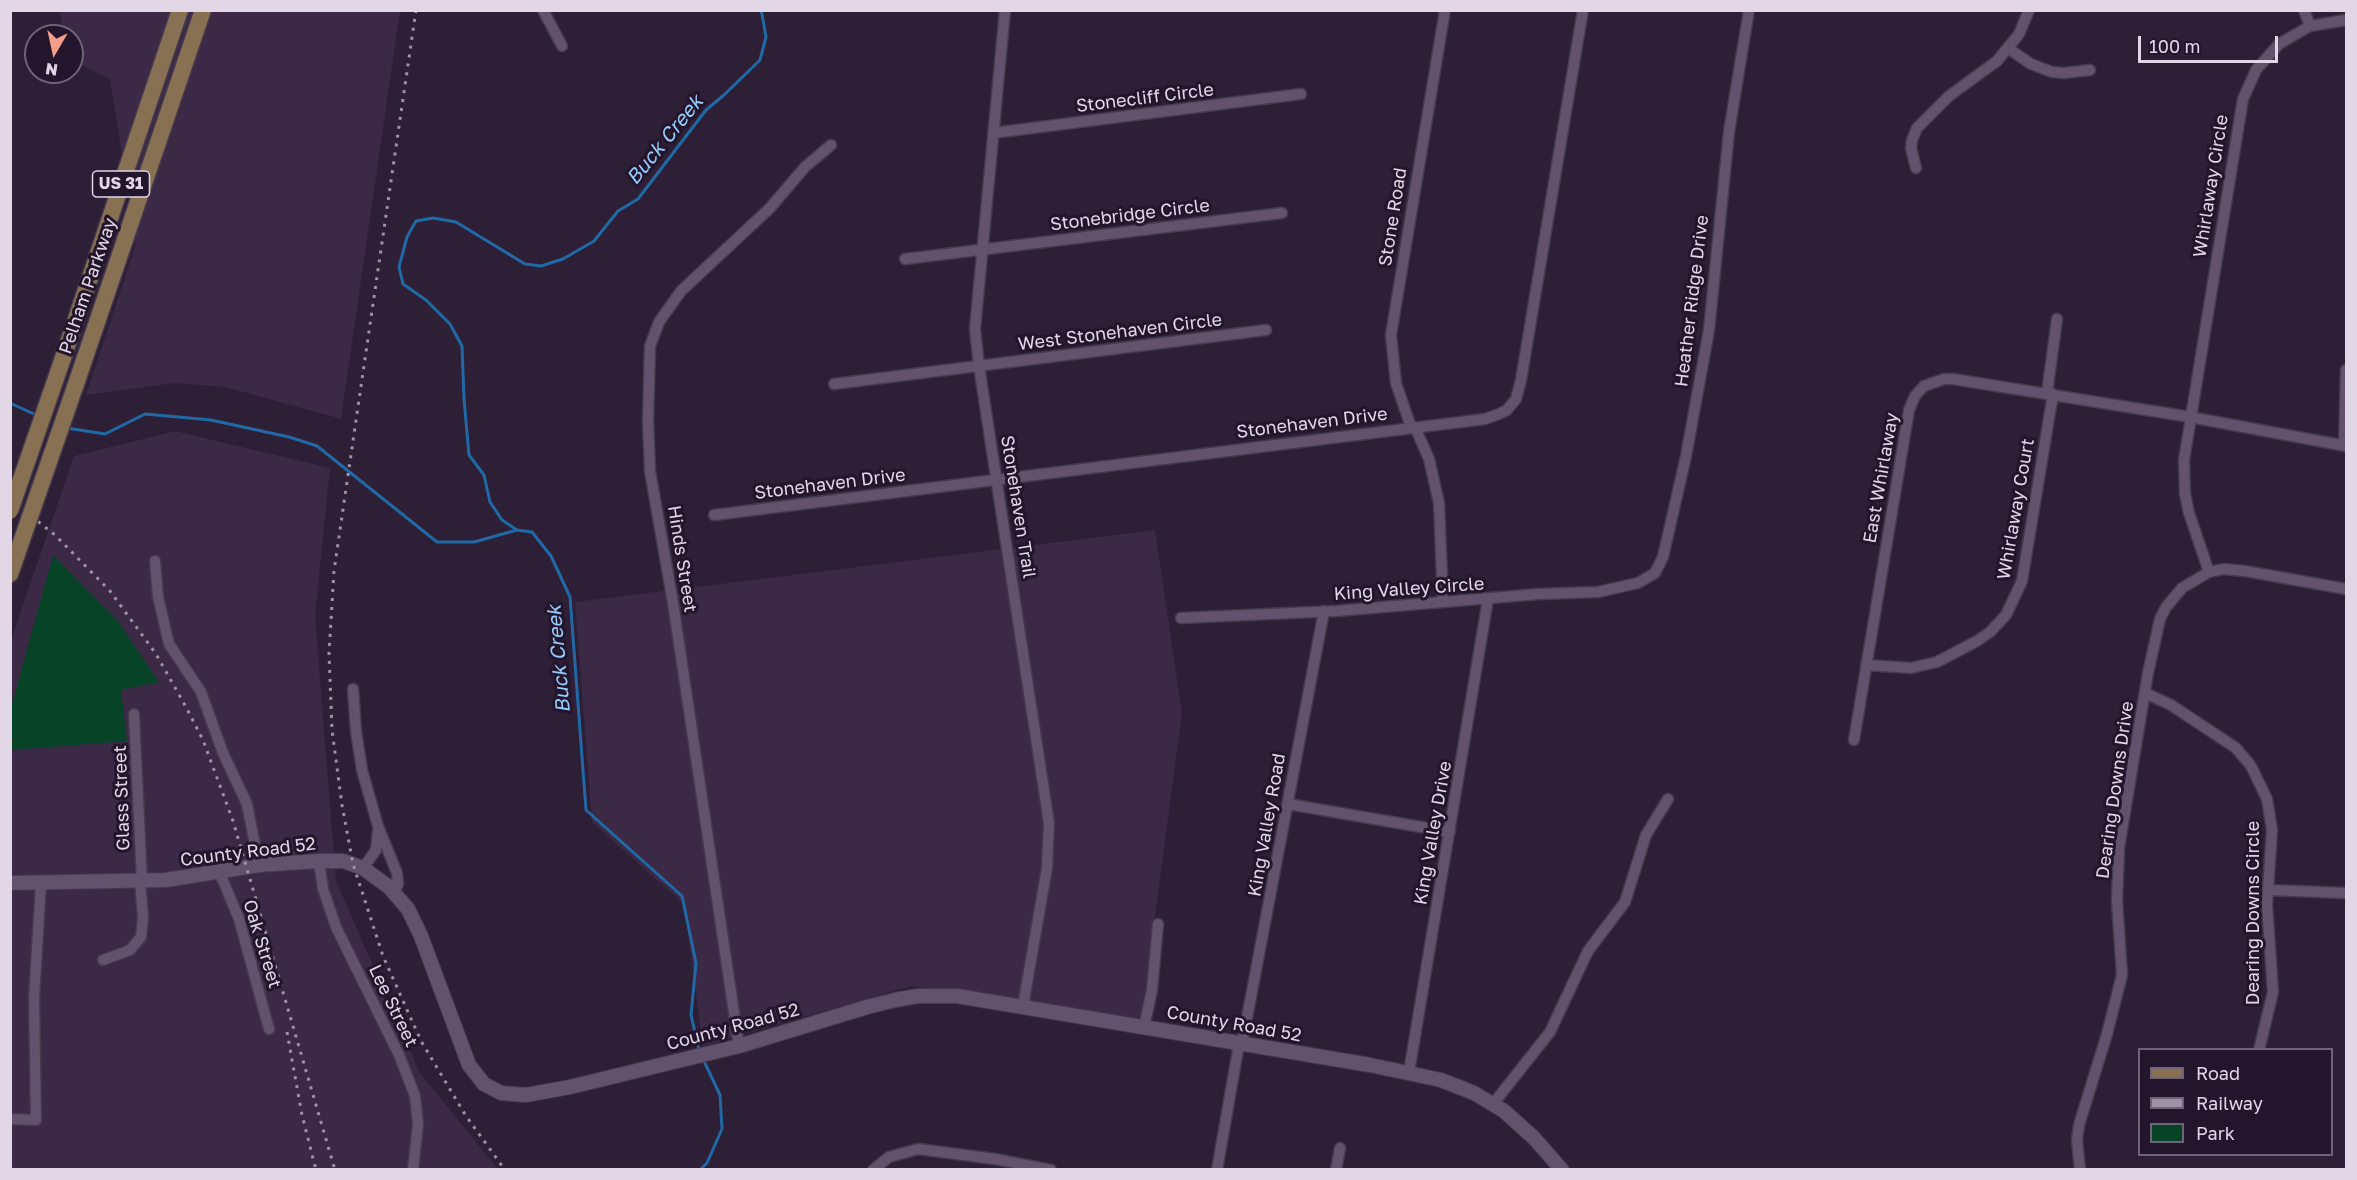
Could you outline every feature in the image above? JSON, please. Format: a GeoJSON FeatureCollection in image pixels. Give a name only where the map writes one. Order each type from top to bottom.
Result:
{"type":"FeatureCollection","features":[{"type":"Feature","properties":{"kind":"main road","name":"Pelham Parkway"},"geometry":{"type":"LineString","coordinates":[[10,511],[180,10]]}},
{"type":"Feature","properties":{"kind":"main road","name":"Pelham Parkway"},"geometry":{"type":"LineString","coordinates":[[10,574],[203,10]]}},
{"type":"Feature","properties":{"kind":"main road"},"geometry":{"type":"LineString","coordinates":[[152,95],[171,103]]}},
{"type":"Feature","properties":{"kind":"main road"},"geometry":{"type":"LineString","coordinates":[[110,217],[130,221]]}},
{"type":"Feature","properties":{"kind":"street"},"geometry":{"type":"LineString","coordinates":[[543,10],[562,46]]}},
{"type":"Feature","properties":{"kind":"street","name":"Stonehaven Trail"},"geometry":{"type":"LineString","coordinates":[[1005,10],[975,329],[1049,823],[1047,868],[1023,1006]]}},
{"type":"Feature","properties":{"kind":"street","name":"Stone Road"},"geometry":{"type":"LineString","coordinates":[[1443,602],[1439,502],[1429,459],[1413,427],[1396,383],[1391,335],[1445,10]]}},
{"type":"Feature","properties":{"kind":"street","name":"Stonehaven Drive"},"geometry":{"type":"LineString","coordinates":[[714,515],[1485,419],[1507,410],[1516,399],[1521,380],[1583,10]]}},
{"type":"Feature","properties":{"kind":"street","name":"Heather Ridge Drive"},"geometry":{"type":"LineString","coordinates":[[1638,583],[1647,579],[1659,567],[1686,456],[1709,330],[1726,152],[1749,10]]}},
{"type":"Feature","properties":{"kind":"street"},"geometry":{"type":"LineString","coordinates":[[1916,168],[1911,148],[1917,128],[1949,96],[1997,61],[2009,49],[2025,25],[2029,10]]}},
{"type":"Feature","properties":{"kind":"street"},"geometry":{"type":"LineString","coordinates":[[2304,10],[2310,26]]}},
{"type":"Feature","properties":{"kind":"street","name":"Whirlaway Circle"},"geometry":{"type":"LineString","coordinates":[[2209,572],[2185,494],[2184,460],[2243,99],[2256,70],[2273,50],[2289,37],[2310,26],[2346,20]]}},
{"type":"Feature","properties":{"kind":"street"},"geometry":{"type":"LineString","coordinates":[[2009,49],[2031,64],[2052,72],[2090,70]]}},
{"type":"Feature","properties":{"kind":"street","name":"Stonecliff Circle"},"geometry":{"type":"LineString","coordinates":[[993,133],[1301,94]]}},
{"type":"Feature","properties":{"kind":"street","name":"Hinds Street"},"geometry":{"type":"LineString","coordinates":[[740,1046],[673,603],[650,471],[648,421],[650,346],[659,322],[681,291],[770,208],[805,166],[831,145]]}},
{"type":"Feature","properties":{"kind":"street","name":"Stonebridge Circle"},"geometry":{"type":"LineString","coordinates":[[905,259],[1282,213]]}},
{"type":"Feature","properties":{"kind":"street","name":"Whirlaway Court"},"geometry":{"type":"LineString","coordinates":[[1866,665],[1911,668],[1937,662],[1977,641],[1990,632],[2006,615],[2022,581],[2050,394],[2058,319]]}},
{"type":"Feature","properties":{"kind":"street","name":"West Stonehaven Circle"},"geometry":{"type":"LineString","coordinates":[[834,384],[1266,330]]}},
{"type":"Feature","properties":{"kind":"street"},"geometry":{"type":"LineString","coordinates":[[2190,417],[2345,446],[2346,370]]}},
{"type":"Feature","properties":{"kind":"street","name":"East Whirlaway"},"geometry":{"type":"LineString","coordinates":[[1854,740],[1909,410],[1915,396],[1924,386],[1944,379],[2190,417]]}},
{"type":"Feature","properties":{"kind":"street"},"geometry":{"type":"LineString","coordinates":[[155,561],[158,597],[169,644],[201,692],[223,753],[247,804],[259,865]]}},
{"type":"Feature","properties":{"kind":"street","name":"Dearing Downs Drive"},"geometry":{"type":"LineString","coordinates":[[2080,1170],[2077,1140],[2079,1125],[2108,1034],[2122,975],[2117,900],[2119,856],[2157,628],[2166,607],[2182,588],[2209,572],[2224,569],[2346,590]]}},
{"type":"Feature","properties":{"kind":"street","name":"King Valley Circle"},"geometry":{"type":"LineString","coordinates":[[1181,618],[1324,611],[1539,594],[1598,592],[1638,583]]}},
{"type":"Feature","properties":{"kind":"street","name":"King Valley Drive"},"geometry":{"type":"LineString","coordinates":[[1409,1072],[1488,599]]}},
{"type":"Feature","properties":{"kind":"street","name":"King Valley Road"},"geometry":{"type":"LineString","coordinates":[[1217,1170],[1324,611]]}},
{"type":"Feature","properties":{"kind":"street"},"geometry":{"type":"LineString","coordinates":[[353,689],[358,752],[370,803],[397,873],[398,884],[394,892]]}},
{"type":"Feature","properties":{"kind":"street","name":"Dearing Downs Circle"},"geometry":{"type":"LineString","coordinates":[[2145,693],[2209,729],[2236,748],[2262,784],[2271,818],[2268,914],[2273,992],[2260,1048]]}},
{"type":"Feature","properties":{"kind":"street","name":"Glass Street"},"geometry":{"type":"LineString","coordinates":[[103,960],[130,950],[141,937],[143,917],[134,714]]}},
{"type":"Feature","properties":{"kind":"street"},"geometry":{"type":"LineString","coordinates":[[1493,1104],[1550,1032],[1588,951],[1625,902],[1646,835],[1668,799]]}},
{"type":"Feature","properties":{"kind":"street"},"geometry":{"type":"LineString","coordinates":[[1288,804],[1450,832]]}},
{"type":"Feature","properties":{"kind":"street"},"geometry":{"type":"LineString","coordinates":[[363,868],[376,850],[379,841],[378,826]]}},
{"type":"Feature","properties":{"kind":"street","name":"County Road 52"},"geometry":{"type":"LineString","coordinates":[[10,884],[173,879],[259,865],[319,861],[343,861],[363,868],[394,892],[408,909],[422,936],[469,1065],[478,1078],[491,1089],[501,1093],[526,1095],[679,1061],[740,1046],[867,1007],[918,996],[957,996],[1409,1072],[1441,1080],[1493,1104],[1534,1138],[1562,1170]]}},
{"type":"Feature","properties":{"kind":"street","name":"Lee Street"},"geometry":{"type":"LineString","coordinates":[[319,861],[323,889],[336,927],[399,1055],[415,1096],[418,1124],[413,1170]]}},
{"type":"Feature","properties":{"kind":"street","name":"Oak Street"},"geometry":{"type":"LineString","coordinates":[[219,871],[236,910],[269,1029]]}},
{"type":"Feature","properties":{"kind":"street"},"geometry":{"type":"LineString","coordinates":[[10,1119],[36,1120],[34,998],[40,883]]}},
{"type":"Feature","properties":{"kind":"street"},"geometry":{"type":"LineString","coordinates":[[2268,891],[2346,892]]}},
{"type":"Feature","properties":{"kind":"street"},"geometry":{"type":"LineString","coordinates":[[1144,1027],[1152,990],[1158,924]]}},
{"type":"Feature","properties":{"kind":"street"},"geometry":{"type":"LineString","coordinates":[[1336,1170],[1340,1148]]}},
{"type":"Feature","properties":{"kind":"street"},"geometry":{"type":"LineString","coordinates":[[873,1170],[890,1157],[918,1149],[994,1164],[1051,1170]]}},
{"type":"Feature","properties":{"kind":"shaded area"},"geometry":{"type":"Polygon","coordinates":[[[60,11],[400,11],[341,419],[225,387],[175,383],[86,395],[136,244],[110,79],[84,67],[84,24],[62,24],[60,11]]]}},
{"type":"Feature","properties":{"kind":"shaded area"},"geometry":{"type":"Polygon","coordinates":[[[175,431],[330,468],[315,616],[336,881],[420,1073],[498,1169],[11,1170],[11,640],[74,456],[175,431]]]}},
{"type":"Feature","properties":{"kind":"shaded area"},"geometry":{"type":"Polygon","coordinates":[[[1155,530],[1182,713],[1141,1022],[911,986],[703,1046],[684,904],[592,822],[575,602],[1155,530]]]}},
{"type":"Feature","properties":{"kind":"green space"},"geometry":{"type":"Polygon","coordinates":[[[53,555],[118,621],[159,682],[121,690],[127,741],[11,750],[11,708],[53,555]]]}},
{"type":"Feature","properties":{"kind":"waterway","name":"Buck Creek"},"geometry":{"type":"LineString","coordinates":[[699,1050],[691,1015],[696,963],[682,896],[586,810],[570,597],[551,556],[532,532],[517,530],[502,520],[490,502],[484,475],[469,455],[462,346],[450,324],[426,300],[403,284],[399,267],[407,237],[416,221],[433,218],[456,222],[525,264],[541,266],[563,259],[594,241],[618,211],[638,199],[706,110],[760,60],[766,37],[760,10]]}},
{"type":"Feature","properties":{"kind":"waterway"},"geometry":{"type":"LineString","coordinates":[[10,403],[36,415]]}},
{"type":"Feature","properties":{"kind":"waterway"},"geometry":{"type":"LineString","coordinates":[[67,428],[105,434],[145,414],[211,420],[289,437],[317,446],[437,542],[474,542],[517,530]]}},
{"type":"Feature","properties":{"kind":"waterway","name":"Buck Creek"},"geometry":{"type":"LineString","coordinates":[[700,1170],[707,1163],[722,1129],[720,1095],[703,1059]]}},
{"type":"Feature","properties":{"kind":"railway"},"geometry":{"type":"LineString","coordinates":[[416,10],[334,571],[329,653],[332,730],[353,864],[383,956],[421,1041],[466,1116],[505,1170]]}},
{"type":"Feature","properties":{"kind":"railway"},"geometry":{"type":"LineString","coordinates":[[10,499],[55,535],[110,591],[156,654],[203,740],[233,821],[335,1170]]}},
{"type":"Feature","properties":{"kind":"railway"},"geometry":{"type":"LineString","coordinates":[[287,1032],[302,1115],[316,1170]]}}]}
